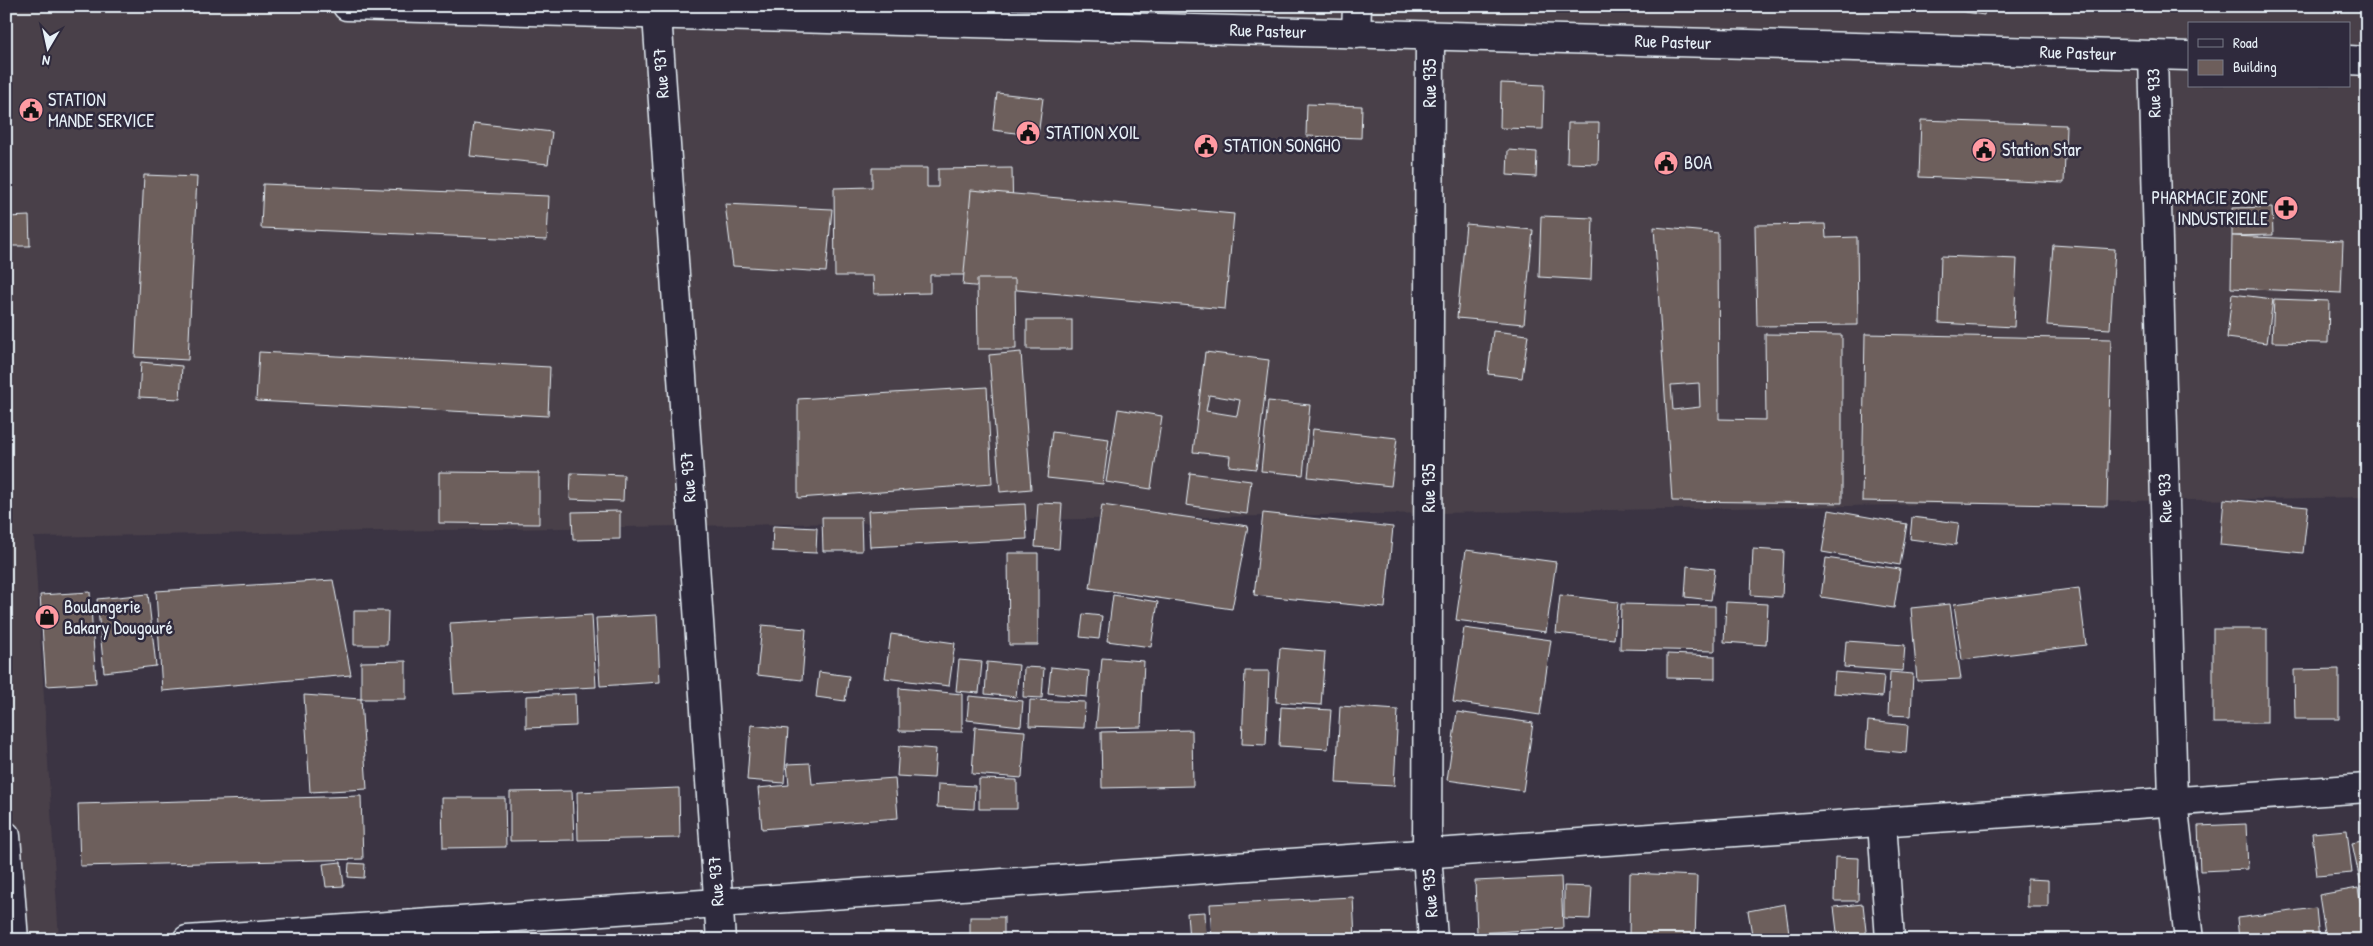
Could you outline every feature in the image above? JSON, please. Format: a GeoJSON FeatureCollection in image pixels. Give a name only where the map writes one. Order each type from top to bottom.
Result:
{"type":"FeatureCollection","features":[{"type":"Feature","properties":{"kind":"street","name":"Rue Pasteur"},"geometry":{"type":"LineString","coordinates":[[347,6],[2188,56]]}},
{"type":"Feature","properties":{"kind":"street"},"geometry":{"type":"LineString","coordinates":[[1356,34],[1357,6]]}},
{"type":"Feature","properties":{"kind":"street","name":"Rue 937"},"geometry":{"type":"LineString","coordinates":[[657,15],[721,940]]}},
{"type":"Feature","properties":{"kind":"street","name":"Rue 935"},"geometry":{"type":"LineString","coordinates":[[1430,36],[1427,853],[1433,940]]}},
{"type":"Feature","properties":{"kind":"street","name":"Rue 933"},"geometry":{"type":"LineString","coordinates":[[2153,55],[2173,801],[2189,940]]}},
{"type":"Feature","properties":{"kind":"street"},"geometry":{"type":"LineString","coordinates":[[2350,60],[2367,61]]}},
{"type":"Feature","properties":{"kind":"street"},"geometry":{"type":"LineString","coordinates":[[187,940],[2367,788]]}},
{"type":"Feature","properties":{"kind":"street"},"geometry":{"type":"LineString","coordinates":[[1882,822],[1890,940]]}},
{"type":"Feature","properties":{"kind":"street"},"geometry":{"type":"LineString","coordinates":[[6,836],[14,940]]}},
{"type":"Feature","properties":{"kind":"shaded area"},"geometry":{"type":"Polygon","coordinates":[[[6,6],[2367,6],[2367,497],[34,537],[59,940],[6,940],[6,6]]]}},
{"type":"Feature","properties":{"kind":"building"},"geometry":{"type":"Polygon","coordinates":[[[1929,6],[1986,6],[1984,15],[1929,6]]]}},
{"type":"Feature","properties":{"kind":"building"},"geometry":{"type":"Polygon","coordinates":[[[1501,83],[1544,85],[1543,129],[1500,128],[1501,83]]]}},
{"type":"Feature","properties":{"kind":"building"},"geometry":{"type":"Polygon","coordinates":[[[997,93],[1043,98],[1038,136],[993,130],[997,93]]]}},
{"type":"Feature","properties":{"kind":"building"},"geometry":{"type":"Polygon","coordinates":[[[1307,104],[1362,106],[1361,138],[1306,136],[1307,104]]]}},
{"type":"Feature","properties":{"kind":"building"},"geometry":{"type":"Polygon","coordinates":[[[1921,120],[2066,125],[2064,183],[1919,177],[1921,120]]]}},
{"type":"Feature","properties":{"kind":"building"},"geometry":{"type":"Polygon","coordinates":[[[474,123],[552,132],[548,164],[470,156],[474,123]]]}},
{"type":"Feature","properties":{"kind":"building"},"geometry":{"type":"Polygon","coordinates":[[[1568,123],[1599,123],[1598,164],[1567,163],[1568,123]]]}},
{"type":"Feature","properties":{"kind":"building"},"geometry":{"type":"Polygon","coordinates":[[[1508,150],[1537,152],[1536,177],[1507,175],[1508,150]]]}},
{"type":"Feature","properties":{"kind":"building"},"geometry":{"type":"Polygon","coordinates":[[[872,168],[927,168],[927,187],[938,187],[938,169],[1012,168],[1014,275],[930,275],[930,293],[874,294],[873,276],[835,276],[834,188],[872,187],[872,168]]]}},
{"type":"Feature","properties":{"kind":"building"},"geometry":{"type":"Polygon","coordinates":[[[144,175],[197,177],[188,360],[135,357],[144,175]]]}},
{"type":"Feature","properties":{"kind":"building"},"geometry":{"type":"Polygon","coordinates":[[[263,184],[549,196],[547,240],[261,228],[263,184]]]}},
{"type":"Feature","properties":{"kind":"building"},"geometry":{"type":"Polygon","coordinates":[[[971,190],[1234,214],[1225,309],[963,285],[971,190]]]}},
{"type":"Feature","properties":{"kind":"building"},"geometry":{"type":"Polygon","coordinates":[[[725,204],[832,209],[826,272],[733,266],[725,204]]]}},
{"type":"Feature","properties":{"kind":"building"},"geometry":{"type":"Polygon","coordinates":[[[2272,207],[2273,235],[2232,236],[2232,208],[2272,207]]]}},
{"type":"Feature","properties":{"kind":"building"},"geometry":{"type":"Polygon","coordinates":[[[29,216],[30,246],[9,246],[8,217],[29,216]]]}},
{"type":"Feature","properties":{"kind":"building"},"geometry":{"type":"Polygon","coordinates":[[[1541,216],[1593,218],[1591,280],[1539,277],[1541,216]]]}},
{"type":"Feature","properties":{"kind":"building"},"geometry":{"type":"Polygon","coordinates":[[[1466,224],[1533,230],[1524,324],[1457,318],[1466,224]]]}},
{"type":"Feature","properties":{"kind":"building"},"geometry":{"type":"Polygon","coordinates":[[[1825,224],[1826,238],[1857,237],[1858,325],[1757,326],[1755,225],[1825,224]]]}},
{"type":"Feature","properties":{"kind":"building"},"geometry":{"type":"Polygon","coordinates":[[[1654,227],[1718,233],[1719,419],[1766,420],[1765,334],[1842,335],[1842,503],[1672,501],[1654,227]],[[1699,383],[1671,385],[1673,410],[1700,407],[1699,383]]]}},
{"type":"Feature","properties":{"kind":"building"},"geometry":{"type":"Polygon","coordinates":[[[2232,236],[2343,241],[2341,293],[2231,288],[2232,236]]]}},
{"type":"Feature","properties":{"kind":"building"},"geometry":{"type":"Polygon","coordinates":[[[2053,245],[2115,249],[2110,329],[2047,325],[2053,245]]]}},
{"type":"Feature","properties":{"kind":"building"},"geometry":{"type":"Polygon","coordinates":[[[1941,256],[2017,259],[2014,327],[1939,323],[1941,256]]]}},
{"type":"Feature","properties":{"kind":"building"},"geometry":{"type":"Polygon","coordinates":[[[977,279],[1015,279],[1016,349],[978,349],[977,279]]]}},
{"type":"Feature","properties":{"kind":"building"},"geometry":{"type":"Polygon","coordinates":[[[2232,294],[2273,299],[2267,343],[2227,338],[2232,294]]]}},
{"type":"Feature","properties":{"kind":"building"},"geometry":{"type":"Polygon","coordinates":[[[2274,299],[2329,301],[2328,343],[2272,342],[2274,299]]]}},
{"type":"Feature","properties":{"kind":"building"},"geometry":{"type":"Polygon","coordinates":[[[1027,320],[1072,320],[1072,349],[1027,349],[1027,320]]]}},
{"type":"Feature","properties":{"kind":"building"},"geometry":{"type":"Polygon","coordinates":[[[1493,331],[1528,335],[1522,378],[1488,374],[1493,331]]]}},
{"type":"Feature","properties":{"kind":"building"},"geometry":{"type":"Polygon","coordinates":[[[1865,334],[2111,339],[2107,506],[1862,501],[1865,334]]]}},
{"type":"Feature","properties":{"kind":"building"},"geometry":{"type":"Polygon","coordinates":[[[259,352],[550,367],[548,416],[256,401],[259,352]]]}},
{"type":"Feature","properties":{"kind":"building"},"geometry":{"type":"Polygon","coordinates":[[[1021,352],[1031,489],[1000,492],[989,355],[1021,352]]]}},
{"type":"Feature","properties":{"kind":"building"},"geometry":{"type":"Polygon","coordinates":[[[1205,352],[1269,360],[1256,469],[1229,466],[1230,456],[1193,452],[1205,352]],[[1209,395],[1206,411],[1237,416],[1240,400],[1209,395]]]}},
{"type":"Feature","properties":{"kind":"building"},"geometry":{"type":"Polygon","coordinates":[[[141,362],[182,366],[180,399],[139,397],[141,362]]]}},
{"type":"Feature","properties":{"kind":"building"},"geometry":{"type":"Polygon","coordinates":[[[987,387],[992,484],[798,498],[798,399],[987,387]]]}},
{"type":"Feature","properties":{"kind":"building"},"geometry":{"type":"Polygon","coordinates":[[[1268,401],[1310,405],[1303,475],[1261,471],[1268,401]]]}},
{"type":"Feature","properties":{"kind":"building"},"geometry":{"type":"Polygon","coordinates":[[[1118,409],[1162,416],[1151,489],[1106,482],[1118,409]]]}},
{"type":"Feature","properties":{"kind":"building"},"geometry":{"type":"Polygon","coordinates":[[[1313,429],[1397,438],[1391,486],[1308,477],[1313,429]]]}},
{"type":"Feature","properties":{"kind":"building"},"geometry":{"type":"Polygon","coordinates":[[[1052,432],[1109,439],[1103,484],[1047,478],[1052,432]]]}},
{"type":"Feature","properties":{"kind":"building"},"geometry":{"type":"Polygon","coordinates":[[[439,472],[539,473],[539,524],[439,523],[439,472]]]}},
{"type":"Feature","properties":{"kind":"building"},"geometry":{"type":"Polygon","coordinates":[[[571,473],[624,475],[623,501],[570,499],[571,473]]]}},
{"type":"Feature","properties":{"kind":"building"},"geometry":{"type":"Polygon","coordinates":[[[1190,473],[1251,481],[1247,514],[1186,505],[1190,473]]]}},
{"type":"Feature","properties":{"kind":"building"},"geometry":{"type":"Polygon","coordinates":[[[2224,499],[2308,507],[2303,553],[2220,545],[2224,499]]]}},
{"type":"Feature","properties":{"kind":"building"},"geometry":{"type":"Polygon","coordinates":[[[1038,503],[1062,504],[1059,549],[1035,547],[1038,503]]]}},
{"type":"Feature","properties":{"kind":"building"},"geometry":{"type":"Polygon","coordinates":[[[1025,504],[1027,539],[870,547],[868,511],[1025,504]]]}},
{"type":"Feature","properties":{"kind":"building"},"geometry":{"type":"Polygon","coordinates":[[[1102,505],[1248,526],[1232,609],[1090,588],[1102,505]]]}},
{"type":"Feature","properties":{"kind":"building"},"geometry":{"type":"Polygon","coordinates":[[[1829,510],[1907,524],[1900,565],[1822,552],[1829,510]]]}},
{"type":"Feature","properties":{"kind":"building"},"geometry":{"type":"Polygon","coordinates":[[[620,511],[620,539],[573,540],[572,512],[620,511]]]}},
{"type":"Feature","properties":{"kind":"building"},"geometry":{"type":"Polygon","coordinates":[[[1263,513],[1393,527],[1385,608],[1254,595],[1263,513]]]}},
{"type":"Feature","properties":{"kind":"building"},"geometry":{"type":"Polygon","coordinates":[[[822,517],[861,517],[862,551],[823,551],[822,517]]]}},
{"type":"Feature","properties":{"kind":"building"},"geometry":{"type":"Polygon","coordinates":[[[1912,517],[1959,523],[1956,545],[1910,539],[1912,517]]]}},
{"type":"Feature","properties":{"kind":"building"},"geometry":{"type":"Polygon","coordinates":[[[773,526],[817,528],[816,553],[772,551],[773,526]]]}},
{"type":"Feature","properties":{"kind":"building"},"geometry":{"type":"Polygon","coordinates":[[[1753,549],[1784,551],[1782,597],[1751,595],[1753,549]]]}},
{"type":"Feature","properties":{"kind":"building"},"geometry":{"type":"Polygon","coordinates":[[[1466,550],[1556,562],[1546,632],[1456,620],[1466,550]]]}},
{"type":"Feature","properties":{"kind":"building"},"geometry":{"type":"Polygon","coordinates":[[[1008,553],[1038,553],[1038,645],[1009,645],[1008,553]]]}},
{"type":"Feature","properties":{"kind":"building"},"geometry":{"type":"Polygon","coordinates":[[[1826,558],[1900,569],[1894,608],[1821,597],[1826,558]]]}},
{"type":"Feature","properties":{"kind":"building"},"geometry":{"type":"Polygon","coordinates":[[[1687,566],[1715,569],[1711,600],[1685,597],[1687,566]]]}},
{"type":"Feature","properties":{"kind":"building"},"geometry":{"type":"Polygon","coordinates":[[[333,580],[351,675],[162,691],[156,591],[333,580]]]}},
{"type":"Feature","properties":{"kind":"building"},"geometry":{"type":"Polygon","coordinates":[[[2079,588],[2086,645],[1962,660],[1954,604],[2079,588]]]}},
{"type":"Feature","properties":{"kind":"building"},"geometry":{"type":"Polygon","coordinates":[[[90,592],[96,683],[46,686],[40,595],[90,592]]]}},
{"type":"Feature","properties":{"kind":"building"},"geometry":{"type":"Polygon","coordinates":[[[148,594],[156,666],[104,672],[97,599],[148,594]]]}},
{"type":"Feature","properties":{"kind":"building"},"geometry":{"type":"Polygon","coordinates":[[[1113,595],[1158,602],[1151,647],[1107,641],[1113,595]]]}},
{"type":"Feature","properties":{"kind":"building"},"geometry":{"type":"Polygon","coordinates":[[[1560,595],[1618,602],[1614,639],[1556,633],[1560,595]]]}},
{"type":"Feature","properties":{"kind":"building"},"geometry":{"type":"Polygon","coordinates":[[[1726,602],[1768,604],[1766,645],[1724,642],[1726,602]]]}},
{"type":"Feature","properties":{"kind":"building"},"geometry":{"type":"Polygon","coordinates":[[[1621,604],[1715,606],[1715,651],[1620,649],[1621,604]]]}},
{"type":"Feature","properties":{"kind":"building"},"geometry":{"type":"Polygon","coordinates":[[[1950,604],[1961,679],[1917,681],[1911,608],[1950,604]]]}},
{"type":"Feature","properties":{"kind":"building"},"geometry":{"type":"Polygon","coordinates":[[[354,611],[388,611],[387,645],[354,645],[354,611]]]}},
{"type":"Feature","properties":{"kind":"building"},"geometry":{"type":"Polygon","coordinates":[[[1083,614],[1102,616],[1099,639],[1080,637],[1083,614]]]}},
{"type":"Feature","properties":{"kind":"building"},"geometry":{"type":"Polygon","coordinates":[[[592,615],[596,687],[454,694],[450,623],[592,615]]]}},
{"type":"Feature","properties":{"kind":"building"},"geometry":{"type":"Polygon","coordinates":[[[657,615],[660,682],[600,686],[596,618],[657,615]]]}},
{"type":"Feature","properties":{"kind":"building"},"geometry":{"type":"Polygon","coordinates":[[[762,625],[806,629],[802,680],[757,675],[762,625]]]}},
{"type":"Feature","properties":{"kind":"building"},"geometry":{"type":"Polygon","coordinates":[[[1464,628],[1551,640],[1540,715],[1453,702],[1464,628]]]}},
{"type":"Feature","properties":{"kind":"building"},"geometry":{"type":"Polygon","coordinates":[[[2213,629],[2267,629],[2267,723],[2213,723],[2213,629]]]}},
{"type":"Feature","properties":{"kind":"building"},"geometry":{"type":"Polygon","coordinates":[[[891,634],[955,643],[949,686],[885,678],[891,634]]]}},
{"type":"Feature","properties":{"kind":"building"},"geometry":{"type":"Polygon","coordinates":[[[1846,641],[1905,645],[1903,671],[1844,667],[1846,641]]]}},
{"type":"Feature","properties":{"kind":"building"},"geometry":{"type":"Polygon","coordinates":[[[1280,648],[1325,652],[1321,705],[1276,702],[1280,648]]]}},
{"type":"Feature","properties":{"kind":"building"},"geometry":{"type":"Polygon","coordinates":[[[1667,654],[1715,656],[1715,679],[1667,678],[1667,654]]]}},
{"type":"Feature","properties":{"kind":"building"},"geometry":{"type":"Polygon","coordinates":[[[1102,658],[1144,661],[1141,727],[1096,728],[1102,658]]]}},
{"type":"Feature","properties":{"kind":"building"},"geometry":{"type":"Polygon","coordinates":[[[959,660],[982,662],[979,693],[956,691],[959,660]]]}},
{"type":"Feature","properties":{"kind":"building"},"geometry":{"type":"Polygon","coordinates":[[[406,661],[406,699],[361,699],[361,662],[406,661]]]}},
{"type":"Feature","properties":{"kind":"building"},"geometry":{"type":"Polygon","coordinates":[[[987,662],[1019,665],[1016,697],[985,694],[987,662]]]}},
{"type":"Feature","properties":{"kind":"building"},"geometry":{"type":"Polygon","coordinates":[[[1024,667],[1044,668],[1042,698],[1023,697],[1024,667]]]}},
{"type":"Feature","properties":{"kind":"building"},"geometry":{"type":"Polygon","coordinates":[[[1051,667],[1089,671],[1087,697],[1048,693],[1051,667]]]}},
{"type":"Feature","properties":{"kind":"building"},"geometry":{"type":"Polygon","coordinates":[[[2339,669],[2339,719],[2295,719],[2294,670],[2339,669]]]}},
{"type":"Feature","properties":{"kind":"building"},"geometry":{"type":"Polygon","coordinates":[[[1245,671],[1269,671],[1266,745],[1242,744],[1245,671]]]}},
{"type":"Feature","properties":{"kind":"building"},"geometry":{"type":"Polygon","coordinates":[[[819,672],[849,676],[845,701],[816,697],[819,672]]]}},
{"type":"Feature","properties":{"kind":"building"},"geometry":{"type":"Polygon","coordinates":[[[1835,672],[1884,676],[1882,697],[1833,693],[1835,672]]]}},
{"type":"Feature","properties":{"kind":"building"},"geometry":{"type":"Polygon","coordinates":[[[1890,672],[1913,674],[1911,716],[1888,715],[1890,672]]]}},
{"type":"Feature","properties":{"kind":"building"},"geometry":{"type":"Polygon","coordinates":[[[899,688],[962,694],[962,732],[899,731],[899,688]]]}},
{"type":"Feature","properties":{"kind":"building"},"geometry":{"type":"Polygon","coordinates":[[[575,694],[576,726],[526,728],[526,696],[575,694]]]}},
{"type":"Feature","properties":{"kind":"building"},"geometry":{"type":"Polygon","coordinates":[[[304,695],[361,699],[367,789],[310,792],[304,695]]]}},
{"type":"Feature","properties":{"kind":"building"},"geometry":{"type":"Polygon","coordinates":[[[969,696],[1023,701],[1021,726],[967,720],[969,696]]]}},
{"type":"Feature","properties":{"kind":"building"},"geometry":{"type":"Polygon","coordinates":[[[1030,700],[1085,702],[1084,728],[1029,726],[1030,700]]]}},
{"type":"Feature","properties":{"kind":"building"},"geometry":{"type":"Polygon","coordinates":[[[1340,706],[1398,710],[1394,786],[1336,783],[1340,706]]]}},
{"type":"Feature","properties":{"kind":"building"},"geometry":{"type":"Polygon","coordinates":[[[1281,707],[1331,710],[1328,749],[1279,746],[1281,707]]]}},
{"type":"Feature","properties":{"kind":"building"},"geometry":{"type":"Polygon","coordinates":[[[1457,712],[1533,723],[1523,791],[1447,780],[1457,712]]]}},
{"type":"Feature","properties":{"kind":"building"},"geometry":{"type":"Polygon","coordinates":[[[1868,721],[1908,725],[1906,753],[1866,749],[1868,721]]]}},
{"type":"Feature","properties":{"kind":"building"},"geometry":{"type":"Polygon","coordinates":[[[751,725],[788,729],[784,783],[747,780],[751,725]]]}},
{"type":"Feature","properties":{"kind":"building"},"geometry":{"type":"Polygon","coordinates":[[[975,727],[1025,731],[1022,778],[972,774],[975,727]]]}},
{"type":"Feature","properties":{"kind":"building"},"geometry":{"type":"Polygon","coordinates":[[[1192,730],[1193,786],[1102,788],[1101,732],[1192,730]]]}},
{"type":"Feature","properties":{"kind":"building"},"geometry":{"type":"Polygon","coordinates":[[[899,746],[936,749],[934,778],[897,776],[899,746]]]}},
{"type":"Feature","properties":{"kind":"building"},"geometry":{"type":"Polygon","coordinates":[[[810,763],[812,784],[895,778],[898,818],[762,829],[758,788],[789,785],[787,764],[810,763]]]}},
{"type":"Feature","properties":{"kind":"building"},"geometry":{"type":"Polygon","coordinates":[[[979,779],[1017,780],[1017,809],[979,809],[979,779]]]}},
{"type":"Feature","properties":{"kind":"building"},"geometry":{"type":"Polygon","coordinates":[[[938,784],[975,786],[974,809],[937,807],[938,784]]]}},
{"type":"Feature","properties":{"kind":"building"},"geometry":{"type":"Polygon","coordinates":[[[679,788],[680,838],[578,840],[577,792],[679,788]]]}},
{"type":"Feature","properties":{"kind":"building"},"geometry":{"type":"Polygon","coordinates":[[[572,791],[574,840],[510,841],[510,792],[572,791]]]}},
{"type":"Feature","properties":{"kind":"building"},"geometry":{"type":"Polygon","coordinates":[[[361,796],[363,859],[80,866],[78,804],[361,796]]]}},
{"type":"Feature","properties":{"kind":"building"},"geometry":{"type":"Polygon","coordinates":[[[442,798],[505,798],[506,847],[443,848],[442,798]]]}},
{"type":"Feature","properties":{"kind":"building"},"geometry":{"type":"Polygon","coordinates":[[[2246,824],[2248,869],[2200,871],[2198,826],[2246,824]]]}},
{"type":"Feature","properties":{"kind":"building"},"geometry":{"type":"Polygon","coordinates":[[[2347,830],[2352,873],[2317,876],[2312,833],[2347,830]]]}},
{"type":"Feature","properties":{"kind":"building"},"geometry":{"type":"Polygon","coordinates":[[[2367,840],[2367,912],[2352,843],[2367,840]]]}},
{"type":"Feature","properties":{"kind":"building"},"geometry":{"type":"Polygon","coordinates":[[[1835,857],[1859,858],[1858,901],[1834,901],[1835,857]]]}},
{"type":"Feature","properties":{"kind":"building"},"geometry":{"type":"Polygon","coordinates":[[[341,862],[344,886],[326,887],[323,864],[341,862]]]}},
{"type":"Feature","properties":{"kind":"building"},"geometry":{"type":"Polygon","coordinates":[[[349,863],[365,864],[364,878],[348,877],[349,863]]]}},
{"type":"Feature","properties":{"kind":"building"},"geometry":{"type":"Polygon","coordinates":[[[1630,873],[1697,876],[1695,940],[1629,938],[1630,873]]]}},
{"type":"Feature","properties":{"kind":"building"},"geometry":{"type":"Polygon","coordinates":[[[1561,877],[1563,928],[1477,933],[1475,881],[1561,877]]]}},
{"type":"Feature","properties":{"kind":"building"},"geometry":{"type":"Polygon","coordinates":[[[2027,879],[2048,880],[2048,907],[2027,907],[2027,879]]]}},
{"type":"Feature","properties":{"kind":"building"},"geometry":{"type":"Polygon","coordinates":[[[1564,886],[1592,887],[1590,919],[1564,918],[1564,886]]]}},
{"type":"Feature","properties":{"kind":"building"},"geometry":{"type":"Polygon","coordinates":[[[2358,888],[2367,940],[2326,940],[2319,895],[2358,888]]]}},
{"type":"Feature","properties":{"kind":"building"},"geometry":{"type":"Polygon","coordinates":[[[1353,897],[1355,940],[1212,940],[1210,904],[1353,897]]]}},
{"type":"Feature","properties":{"kind":"building"},"geometry":{"type":"Polygon","coordinates":[[[1785,904],[1790,940],[1753,940],[1748,911],[1785,904]]]}},
{"type":"Feature","properties":{"kind":"building"},"geometry":{"type":"Polygon","coordinates":[[[1863,904],[1867,940],[1838,940],[1834,907],[1863,904]]]}},
{"type":"Feature","properties":{"kind":"building"},"geometry":{"type":"Polygon","coordinates":[[[2316,908],[2319,940],[2239,940],[2237,918],[2316,908]]]}},
{"type":"Feature","properties":{"kind":"building"},"geometry":{"type":"Polygon","coordinates":[[[1205,912],[1206,940],[1189,940],[1187,913],[1205,912]]]}},
{"type":"Feature","properties":{"kind":"building"},"geometry":{"type":"Polygon","coordinates":[[[970,917],[1004,917],[1004,940],[970,940],[970,917]]]}},
{"type":"Feature","properties":{"kind":"building"},"geometry":{"type":"Polygon","coordinates":[[[1059,936],[1060,940],[1017,940],[1017,939],[1059,936]]]}},
{"type":"Feature","properties":{"kind":"building"},"geometry":{"type":"Polygon","coordinates":[[[2029,937],[2066,940],[2029,940],[2029,937]]]}},
{"type":"Feature","properties":{"kind":"place","name":"STATION MANDE SERVICE"},"geometry":{"type":"Point","coordinates":[31,110]}},
{"type":"Feature","properties":{"kind":"place","name":"STATION XOIL"},"geometry":{"type":"Point","coordinates":[1028,133]}},
{"type":"Feature","properties":{"kind":"place","name":"STATION SONGHO"},"geometry":{"type":"Point","coordinates":[1206,146]}},
{"type":"Feature","properties":{"kind":"place","name":"Station Star"},"geometry":{"type":"Point","coordinates":[1984,150]}},
{"type":"Feature","properties":{"kind":"place","name":"BOA"},"geometry":{"type":"Point","coordinates":[1666,163]}},
{"type":"Feature","properties":{"kind":"place","name":"PHARMACIE ZONE INDUSTRIELLE"},"geometry":{"type":"Point","coordinates":[2286,208]}},
{"type":"Feature","properties":{"kind":"place","name":"Boulangerie Bakary Dougouré"},"geometry":{"type":"Point","coordinates":[47,617]}}]}
